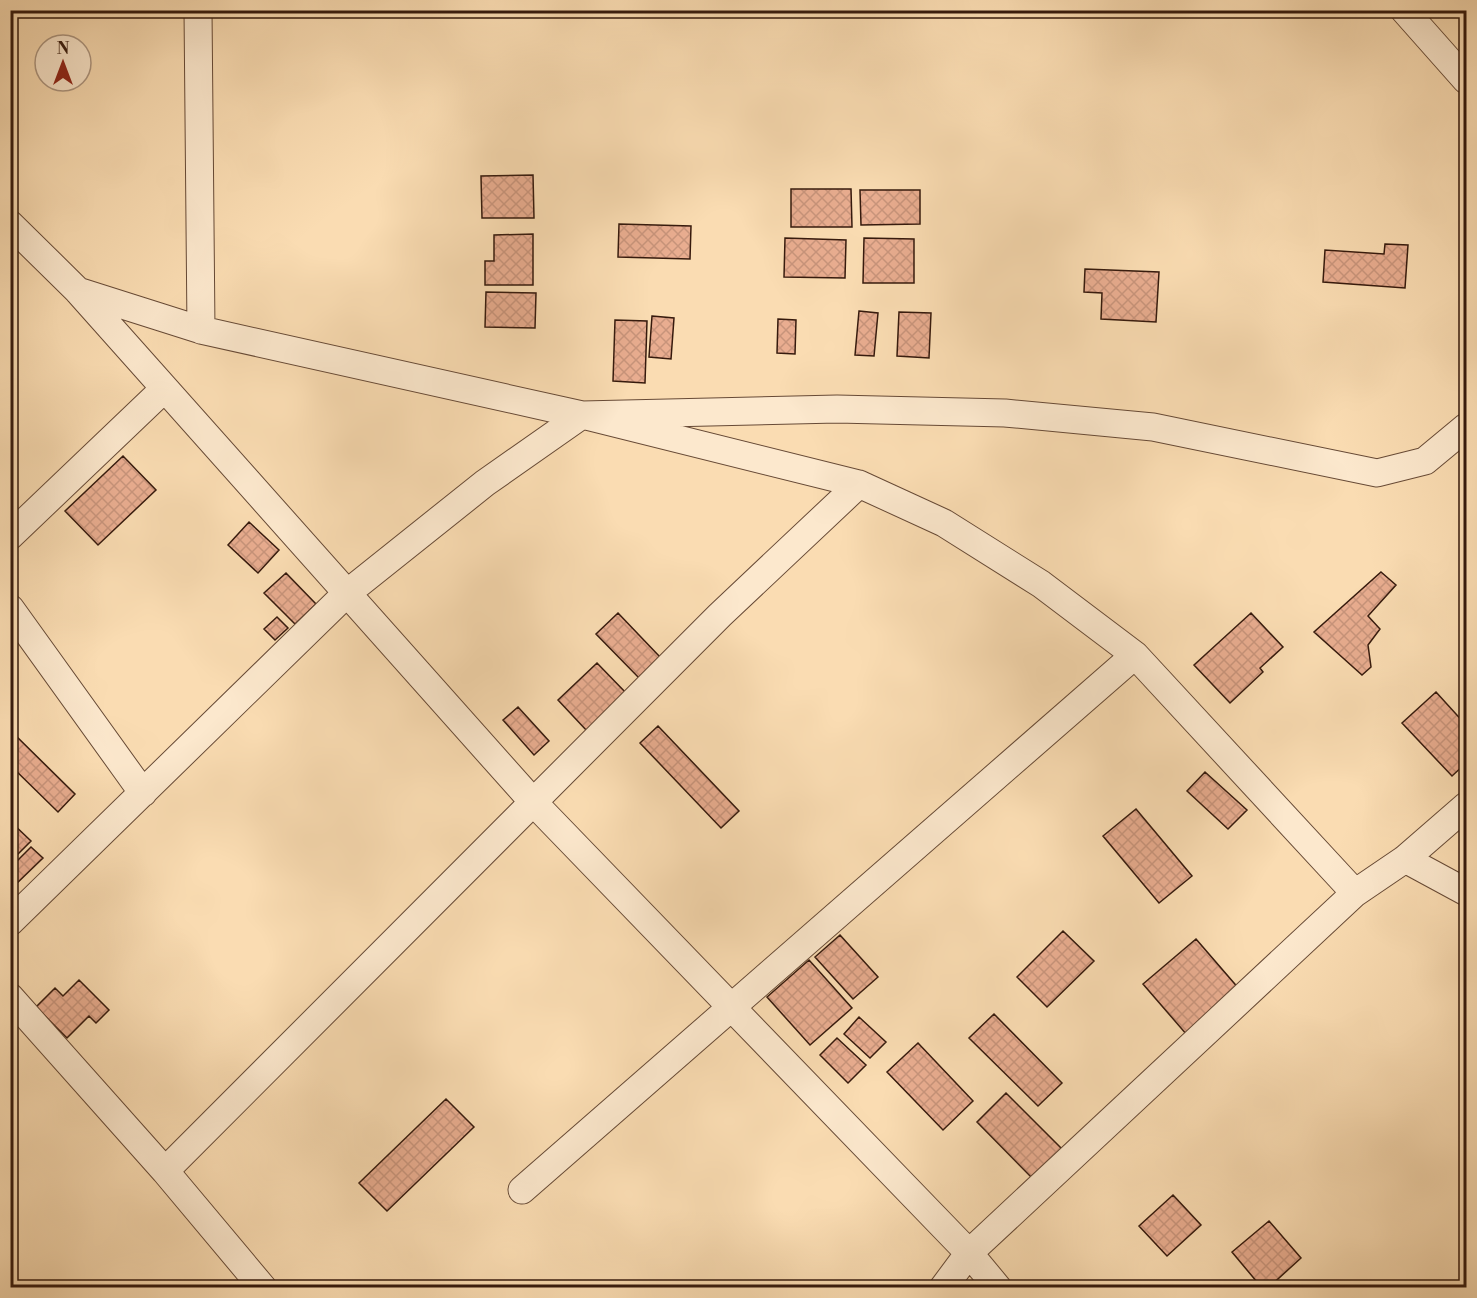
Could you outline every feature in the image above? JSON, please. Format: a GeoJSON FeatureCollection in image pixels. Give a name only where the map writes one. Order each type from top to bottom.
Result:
{"type":"FeatureCollection","features":[{"type":"Feature","properties":{"kind":"street"},"geometry":{"type":"LineString","coordinates":[[198,10],[201,330]]}},
{"type":"Feature","properties":{"kind":"street"},"geometry":{"type":"LineString","coordinates":[[1404,10],[1467,80]]}},
{"type":"Feature","properties":{"kind":"street"},"geometry":{"type":"LineString","coordinates":[[10,224],[78,291],[534,803],[969,1253],[998,1287]]}},
{"type":"Feature","properties":{"kind":"street"},"geometry":{"type":"LineString","coordinates":[[78,291],[201,330],[582,416],[860,484],[944,523],[1041,584],[1135,655],[1354,893]]}},
{"type":"Feature","properties":{"kind":"street"},"geometry":{"type":"LineString","coordinates":[[10,536],[164,389]]}},
{"type":"Feature","properties":{"kind":"street"},"geometry":{"type":"LineString","coordinates":[[10,922],[346,594],[485,483],[582,416],[837,409],[1005,413],[1153,428],[1377,473],[1425,461],[1467,427]]}},
{"type":"Feature","properties":{"kind":"street"},"geometry":{"type":"LineString","coordinates":[[165,1171],[720,615],[860,484]]}},
{"type":"Feature","properties":{"kind":"street"},"geometry":{"type":"LineString","coordinates":[[10,608],[143,793]]}},
{"type":"Feature","properties":{"kind":"street"},"geometry":{"type":"LineString","coordinates":[[522,1190],[1135,655]]}},
{"type":"Feature","properties":{"kind":"street"},"geometry":{"type":"LineString","coordinates":[[943,1287],[969,1253],[1354,893],[1405,859],[1467,806]]}},
{"type":"Feature","properties":{"kind":"street"},"geometry":{"type":"LineString","coordinates":[[1405,859],[1467,892]]}},
{"type":"Feature","properties":{"kind":"street"},"geometry":{"type":"LineString","coordinates":[[10,997],[165,1171],[263,1287]]}},
{"type":"Feature","properties":{"kind":"building"},"geometry":{"type":"Polygon","coordinates":[[[533,175],[534,218],[482,218],[481,176],[533,175]]]}},
{"type":"Feature","properties":{"kind":"building"},"geometry":{"type":"Polygon","coordinates":[[[791,189],[851,189],[852,227],[791,227],[791,189]]]}},
{"type":"Feature","properties":{"kind":"building"},"geometry":{"type":"Polygon","coordinates":[[[860,190],[920,190],[920,224],[861,225],[860,190]]]}},
{"type":"Feature","properties":{"kind":"building"},"geometry":{"type":"Polygon","coordinates":[[[619,224],[691,226],[690,259],[618,257],[619,224]]]}},
{"type":"Feature","properties":{"kind":"building"},"geometry":{"type":"Polygon","coordinates":[[[533,234],[533,285],[485,285],[485,261],[494,261],[494,235],[533,234]]]}},
{"type":"Feature","properties":{"kind":"building"},"geometry":{"type":"Polygon","coordinates":[[[785,238],[846,240],[845,278],[784,277],[785,238]]]}},
{"type":"Feature","properties":{"kind":"building"},"geometry":{"type":"Polygon","coordinates":[[[864,238],[914,239],[914,283],[863,283],[864,238]]]}},
{"type":"Feature","properties":{"kind":"building"},"geometry":{"type":"Polygon","coordinates":[[[1385,244],[1408,245],[1405,288],[1323,282],[1325,250],[1384,254],[1385,244]]]}},
{"type":"Feature","properties":{"kind":"building"},"geometry":{"type":"Polygon","coordinates":[[[1085,269],[1159,272],[1156,322],[1101,319],[1102,293],[1084,292],[1085,269]]]}},
{"type":"Feature","properties":{"kind":"building"},"geometry":{"type":"Polygon","coordinates":[[[486,292],[536,293],[535,328],[485,327],[486,292]]]}},
{"type":"Feature","properties":{"kind":"building"},"geometry":{"type":"Polygon","coordinates":[[[859,311],[878,313],[874,356],[855,355],[859,311]]]}},
{"type":"Feature","properties":{"kind":"building"},"geometry":{"type":"Polygon","coordinates":[[[899,312],[931,313],[929,358],[897,356],[899,312]]]}},
{"type":"Feature","properties":{"kind":"building"},"geometry":{"type":"Polygon","coordinates":[[[652,316],[674,318],[671,359],[649,357],[652,316]]]}},
{"type":"Feature","properties":{"kind":"building"},"geometry":{"type":"Polygon","coordinates":[[[778,319],[796,320],[795,354],[777,353],[778,319]]]}},
{"type":"Feature","properties":{"kind":"building"},"geometry":{"type":"Polygon","coordinates":[[[615,320],[647,321],[645,383],[613,381],[615,320]]]}},
{"type":"Feature","properties":{"kind":"building"},"geometry":{"type":"Polygon","coordinates":[[[123,456],[156,490],[98,545],[65,511],[123,456]]]}},
{"type":"Feature","properties":{"kind":"building"},"geometry":{"type":"Polygon","coordinates":[[[249,522],[279,550],[258,573],[228,545],[249,522]]]}},
{"type":"Feature","properties":{"kind":"building"},"geometry":{"type":"Polygon","coordinates":[[[1381,572],[1396,585],[1368,616],[1380,629],[1368,645],[1371,667],[1362,675],[1314,632],[1381,572]]]}},
{"type":"Feature","properties":{"kind":"building"},"geometry":{"type":"Polygon","coordinates":[[[286,573],[316,604],[295,624],[264,593],[286,573]]]}},
{"type":"Feature","properties":{"kind":"building"},"geometry":{"type":"Polygon","coordinates":[[[618,613],[660,657],[639,678],[596,634],[618,613]]]}},
{"type":"Feature","properties":{"kind":"building"},"geometry":{"type":"Polygon","coordinates":[[[1251,613],[1283,647],[1260,668],[1263,672],[1230,703],[1194,665],[1251,613]]]}},
{"type":"Feature","properties":{"kind":"building"},"geometry":{"type":"Polygon","coordinates":[[[277,617],[288,628],[275,640],[264,629],[277,617]]]}},
{"type":"Feature","properties":{"kind":"building"},"geometry":{"type":"Polygon","coordinates":[[[597,663],[627,694],[587,731],[558,700],[597,663]]]}},
{"type":"Feature","properties":{"kind":"building"},"geometry":{"type":"Polygon","coordinates":[[[1436,692],[1466,725],[1466,763],[1452,776],[1402,723],[1436,692]]]}},
{"type":"Feature","properties":{"kind":"building"},"geometry":{"type":"Polygon","coordinates":[[[518,707],[549,741],[534,755],[503,720],[518,707]]]}},
{"type":"Feature","properties":{"kind":"building"},"geometry":{"type":"Polygon","coordinates":[[[658,726],[739,811],[721,828],[640,743],[658,726]]]}},
{"type":"Feature","properties":{"kind":"building"},"geometry":{"type":"Polygon","coordinates":[[[10,730],[75,794],[58,812],[10,765],[10,730]]]}},
{"type":"Feature","properties":{"kind":"building"},"geometry":{"type":"Polygon","coordinates":[[[1205,772],[1247,810],[1228,829],[1187,791],[1205,772]]]}},
{"type":"Feature","properties":{"kind":"building"},"geometry":{"type":"Polygon","coordinates":[[[1136,809],[1192,876],[1159,903],[1103,836],[1136,809]]]}},
{"type":"Feature","properties":{"kind":"building"},"geometry":{"type":"Polygon","coordinates":[[[10,821],[31,841],[15,857],[10,853],[10,821]]]}},
{"type":"Feature","properties":{"kind":"building"},"geometry":{"type":"Polygon","coordinates":[[[31,847],[43,858],[13,887],[10,884],[10,868],[31,847]]]}},
{"type":"Feature","properties":{"kind":"building"},"geometry":{"type":"Polygon","coordinates":[[[1063,931],[1094,961],[1047,1007],[1017,977],[1063,931]]]}},
{"type":"Feature","properties":{"kind":"building"},"geometry":{"type":"Polygon","coordinates":[[[840,935],[878,977],[853,999],[815,957],[840,935]]]}},
{"type":"Feature","properties":{"kind":"building"},"geometry":{"type":"Polygon","coordinates":[[[1196,939],[1240,990],[1187,1035],[1143,984],[1196,939]]]}},
{"type":"Feature","properties":{"kind":"building"},"geometry":{"type":"Polygon","coordinates":[[[809,960],[852,1008],[810,1045],[767,997],[809,960]]]}},
{"type":"Feature","properties":{"kind":"building"},"geometry":{"type":"Polygon","coordinates":[[[79,980],[109,1010],[96,1023],[89,1016],[67,1038],[36,1007],[55,988],[63,996],[79,980]]]}},
{"type":"Feature","properties":{"kind":"building"},"geometry":{"type":"Polygon","coordinates":[[[994,1014],[1062,1083],[1038,1106],[969,1038],[994,1014]]]}},
{"type":"Feature","properties":{"kind":"building"},"geometry":{"type":"Polygon","coordinates":[[[859,1017],[886,1042],[870,1058],[844,1034],[859,1017]]]}},
{"type":"Feature","properties":{"kind":"building"},"geometry":{"type":"Polygon","coordinates":[[[837,1038],[866,1065],[848,1083],[820,1055],[837,1038]]]}},
{"type":"Feature","properties":{"kind":"building"},"geometry":{"type":"Polygon","coordinates":[[[918,1043],[973,1101],[943,1130],[887,1072],[918,1043]]]}},
{"type":"Feature","properties":{"kind":"building"},"geometry":{"type":"Polygon","coordinates":[[[1006,1093],[1062,1149],[1032,1178],[977,1122],[1006,1093]]]}},
{"type":"Feature","properties":{"kind":"building"},"geometry":{"type":"Polygon","coordinates":[[[446,1099],[474,1127],[387,1211],[359,1183],[446,1099]]]}},
{"type":"Feature","properties":{"kind":"building"},"geometry":{"type":"Polygon","coordinates":[[[1173,1195],[1201,1225],[1167,1256],[1139,1226],[1173,1195]]]}},
{"type":"Feature","properties":{"kind":"building"},"geometry":{"type":"Polygon","coordinates":[[[1269,1221],[1301,1258],[1268,1288],[1262,1288],[1232,1252],[1269,1221]]]}}]}
